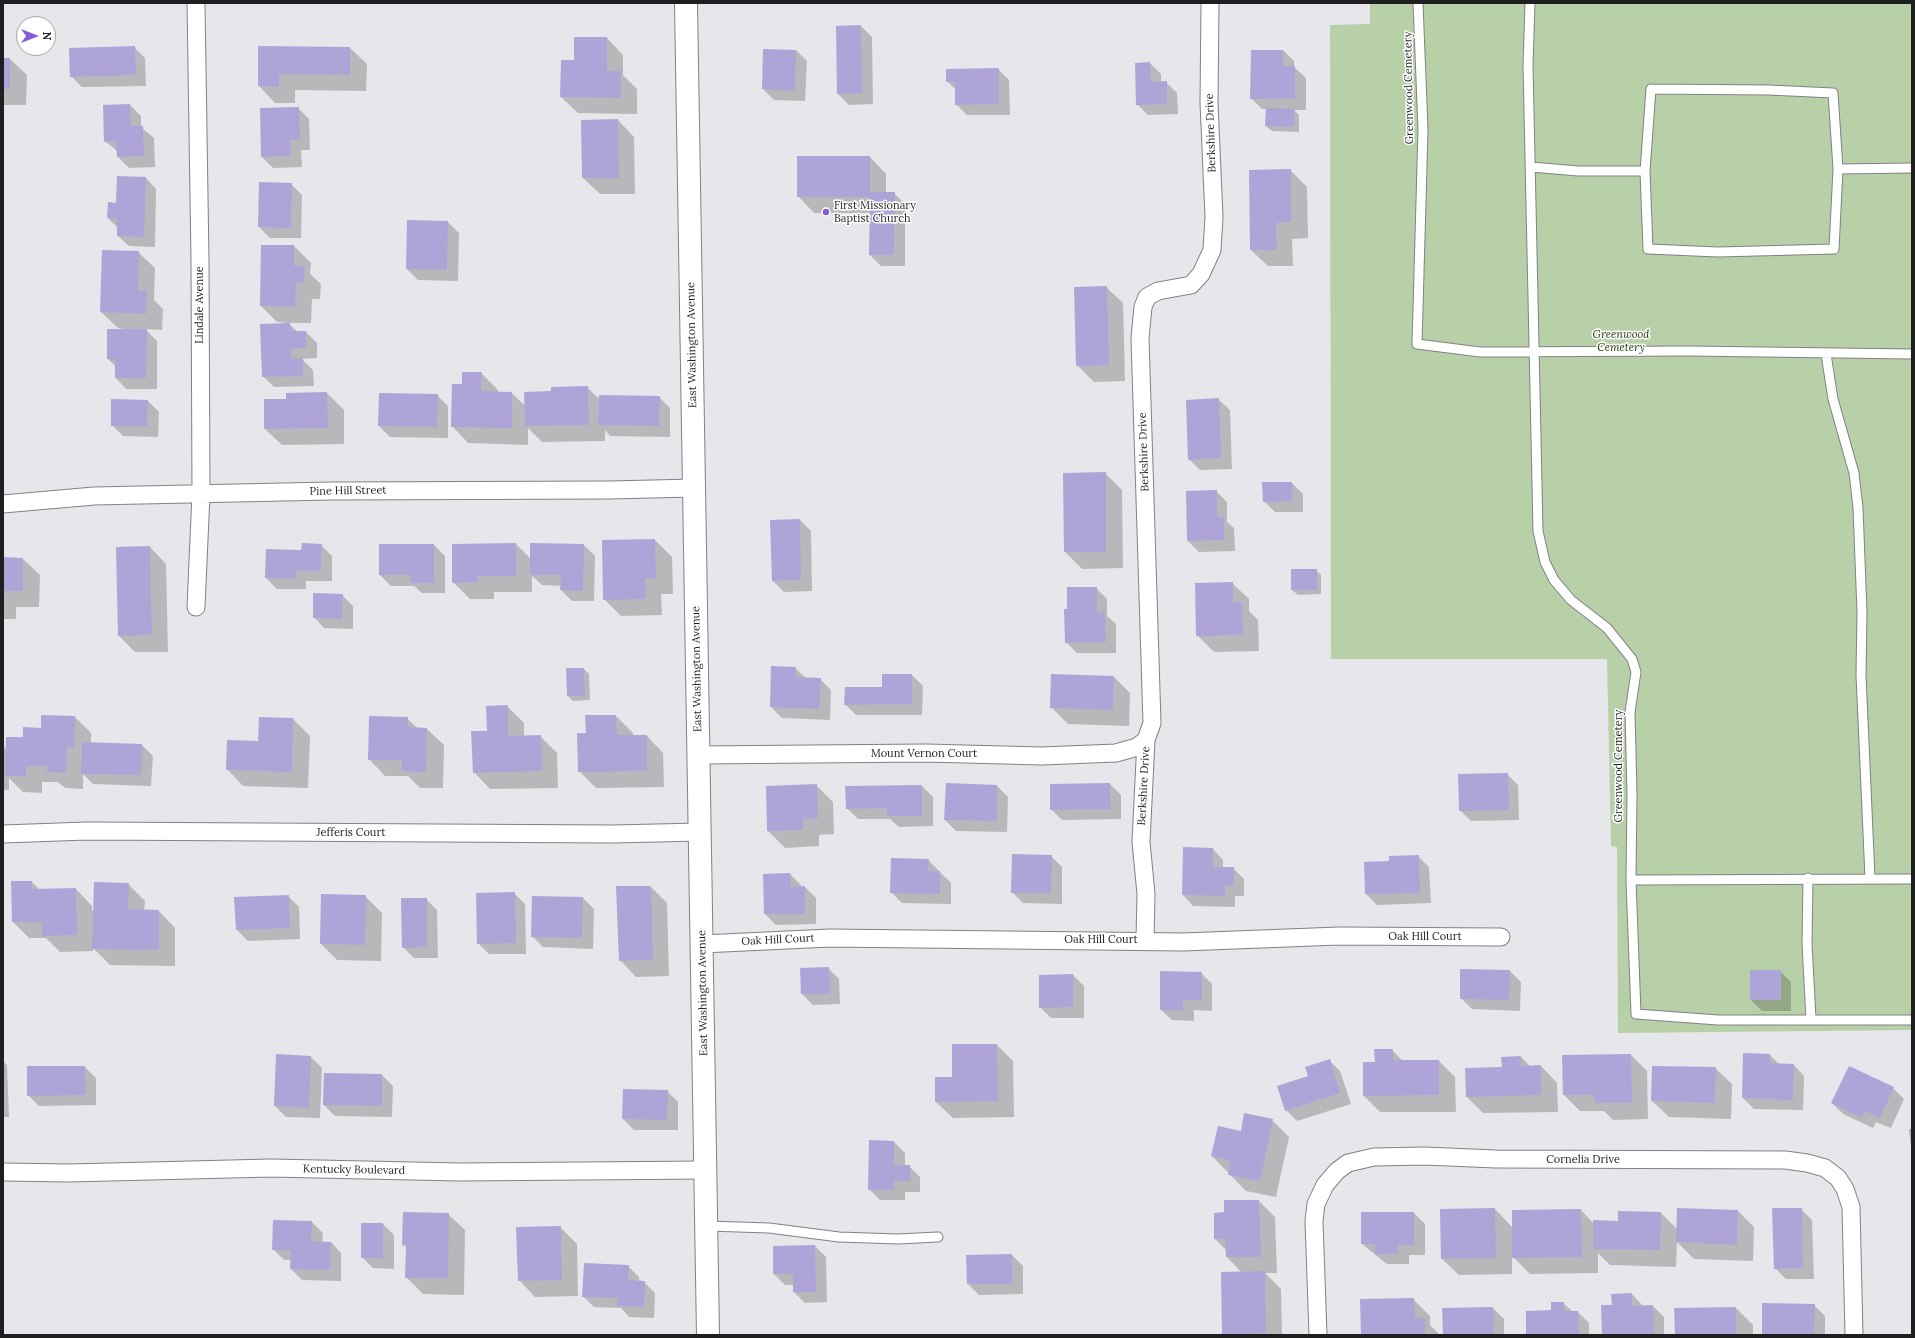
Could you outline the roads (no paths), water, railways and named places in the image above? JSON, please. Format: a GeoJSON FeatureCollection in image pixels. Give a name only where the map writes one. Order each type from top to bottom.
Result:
{"type":"FeatureCollection","features":[{"type":"Feature","properties":{"kind":"street","name":"Lindale Avenue"},"geometry":{"type":"LineString","coordinates":[[196,3],[200,269],[200,494],[196,607]]}},
{"type":"Feature","properties":{"kind":"street","name":"East Washington Avenue"},"geometry":{"type":"LineString","coordinates":[[686,3],[708,1335]]}},
{"type":"Feature","properties":{"kind":"street","name":"Berkshire Drive"},"geometry":{"type":"LineString","coordinates":[[1145,940],[1146,894],[1141,842],[1146,740],[1152,723],[1140,338],[1143,306],[1147,297],[1158,291],[1191,285],[1201,274],[1212,250],[1214,217],[1209,103],[1210,3]]}},
{"type":"Feature","properties":{"kind":"street","name":"Pine Hill Street"},"geometry":{"type":"LineString","coordinates":[[3,504],[94,496],[331,491],[610,490],[694,488]]}},
{"type":"Feature","properties":{"kind":"street","name":"Mount Vernon Court"},"geometry":{"type":"LineString","coordinates":[[698,755],[926,753],[1042,756],[1116,753],[1137,748],[1146,740]]}},
{"type":"Feature","properties":{"kind":"street","name":"Jefferis Court"},"geometry":{"type":"LineString","coordinates":[[3,834],[87,831],[598,834],[700,832]]}},
{"type":"Feature","properties":{"kind":"street","name":"Oak Hill Court"},"geometry":{"type":"LineString","coordinates":[[702,944],[830,938],[996,941],[1145,940],[1183,942],[1339,936],[1501,937]]}},
{"type":"Feature","properties":{"kind":"street","name":"Cornelia Drive"},"geometry":{"type":"LineString","coordinates":[[1318,1335],[1314,1221],[1316,1204],[1325,1185],[1337,1171],[1348,1163],[1374,1157],[1424,1156],[1511,1160],[1785,1160],[1807,1163],[1825,1168],[1838,1178],[1845,1189],[1851,1206],[1854,1335]]}},
{"type":"Feature","properties":{"kind":"street","name":"Kentucky Boulevard"},"geometry":{"type":"LineString","coordinates":[[3,1172],[69,1173],[271,1168],[460,1172],[706,1170]]}},
{"type":"Feature","properties":{"kind":"lane","name":"Greenwood Cemetery"},"geometry":{"type":"LineString","coordinates":[[1418,3],[1422,130],[1417,344],[1480,352],[1533,353],[1689,351],[1912,354]]}},
{"type":"Feature","properties":{"kind":"lane","name":"Greenwood Cemetery"},"geometry":{"type":"LineString","coordinates":[[1530,3],[1528,65],[1538,531],[1545,562],[1554,580],[1571,600],[1611,633],[1632,659],[1636,672],[1630,712],[1632,795],[1632,954],[1636,1014],[1718,1020],[1912,1020]]}},
{"type":"Feature","properties":{"kind":"lane"},"geometry":{"type":"LineString","coordinates":[[1650,89],[1769,90],[1833,93],[1838,169],[1834,249],[1718,252],[1648,249],[1645,171],[1650,89]]}},
{"type":"Feature","properties":{"kind":"lane"},"geometry":{"type":"LineString","coordinates":[[1530,167],[1578,171],[1645,171]]}},
{"type":"Feature","properties":{"kind":"lane"},"geometry":{"type":"LineString","coordinates":[[1838,169],[1912,168]]}},
{"type":"Feature","properties":{"kind":"lane"},"geometry":{"type":"LineString","coordinates":[[1826,354],[1833,399],[1854,473],[1858,508],[1862,612],[1861,675],[1870,878]]}},
{"type":"Feature","properties":{"kind":"lane"},"geometry":{"type":"LineString","coordinates":[[1631,880],[1808,878],[1912,879]]}},
{"type":"Feature","properties":{"kind":"lane"},"geometry":{"type":"LineString","coordinates":[[1808,878],[1807,944],[1811,1020]]}},
{"type":"Feature","properties":{"kind":"lane"},"geometry":{"type":"LineString","coordinates":[[707,1226],[769,1228],[839,1237],[898,1239],[938,1237]]}},
{"type":"Feature","properties":{"kind":"place","name":"First Missionary Baptist Church"},"geometry":{"type":"Point","coordinates":[826,212]}}]}
